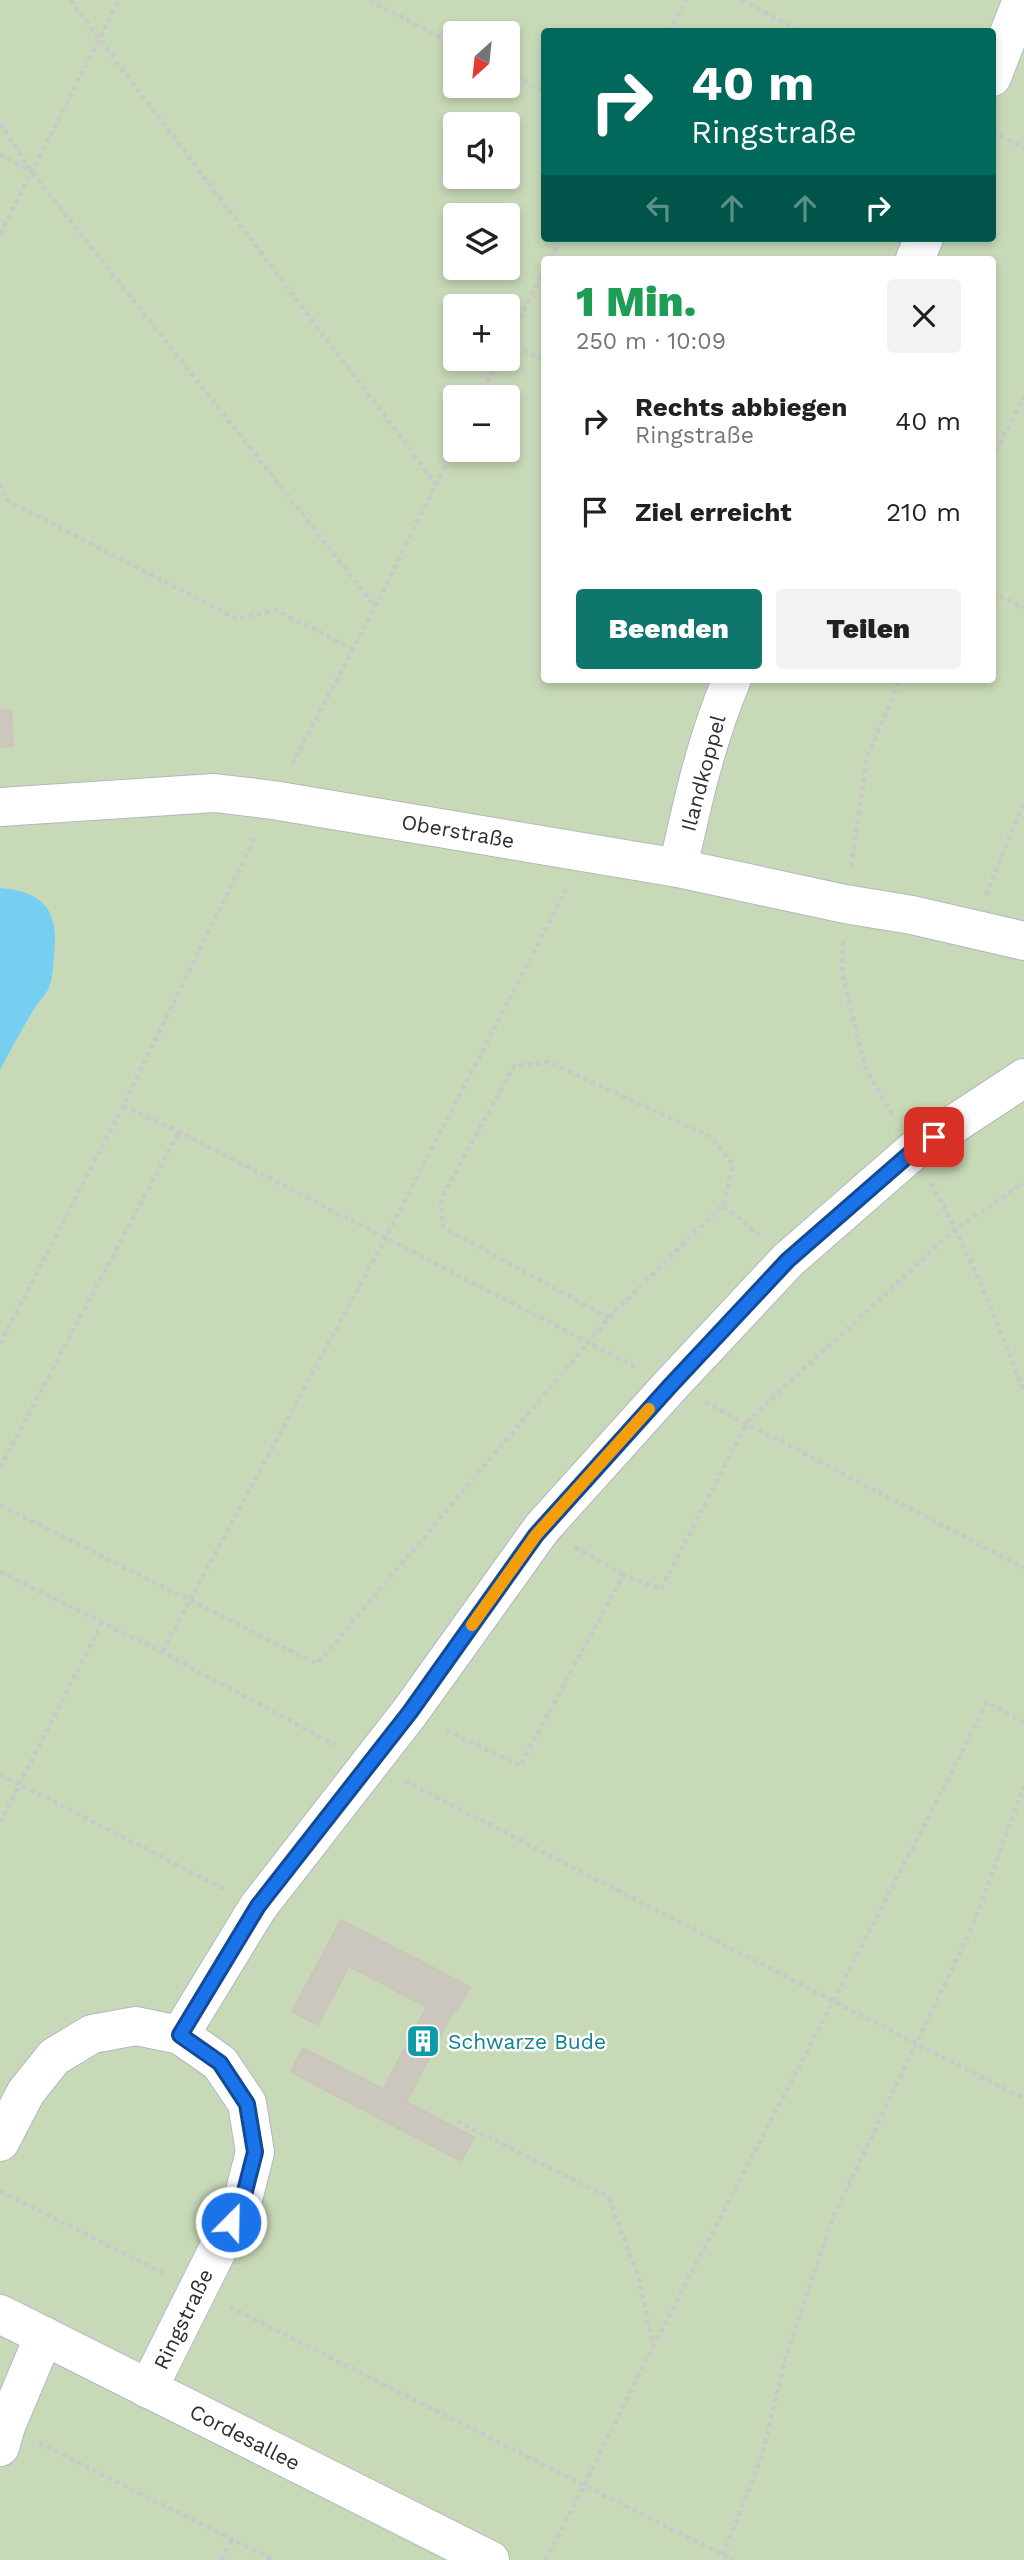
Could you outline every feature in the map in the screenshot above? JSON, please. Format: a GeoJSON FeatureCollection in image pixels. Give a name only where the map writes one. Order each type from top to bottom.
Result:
{"type":"FeatureCollection","features":[{"type":"Feature","properties":{"kind":"street"},"geometry":{"type":"LineString","coordinates":[[996,67],[1022,0]]}},
{"type":"Feature","properties":{"kind":"street","name":"Ilandkoppel"},"geometry":{"type":"LineString","coordinates":[[678,868],[694,793],[730,683]]}},
{"type":"Feature","properties":{"kind":"street","name":"Oberstraße"},"geometry":{"type":"LineString","coordinates":[[0,807],[214,793],[273,800],[678,868],[845,904],[912,915],[1024,941]]}},
{"type":"Feature","properties":{"kind":"street"},"geometry":{"type":"LineString","coordinates":[[180,2035],[258,1906],[410,1712],[542,1528],[788,1260],[913,1151],[1024,1078]]}},
{"type":"Feature","properties":{"kind":"street","name":"Ringstraße"},"geometry":{"type":"LineString","coordinates":[[0,2142],[26,2092],[54,2057],[92,2034],[136,2026],[180,2035],[220,2063],[247,2104],[255,2152],[243,2199],[148,2389]]}},
{"type":"Feature","properties":{"kind":"street","name":"Cordesallee"},"geometry":{"type":"LineString","coordinates":[[0,2314],[490,2560]]}},
{"type":"Feature","properties":{"kind":"street"},"geometry":{"type":"LineString","coordinates":[[3,2437],[44,2336]]}},
{"type":"Feature","properties":{"kind":"path"},"geometry":{"type":"LineString","coordinates":[[70,0],[436,484]]}},
{"type":"Feature","properties":{"kind":"path"},"geometry":{"type":"LineString","coordinates":[[0,234],[119,0]]}},
{"type":"Feature","properties":{"kind":"path"},"geometry":{"type":"LineString","coordinates":[[369,0],[443,39]]}},
{"type":"Feature","properties":{"kind":"path"},"geometry":{"type":"LineString","coordinates":[[671,28],[685,0]]}},
{"type":"Feature","properties":{"kind":"path"},"geometry":{"type":"LineString","coordinates":[[741,0],[794,28]]}},
{"type":"Feature","properties":{"kind":"path"},"geometry":{"type":"LineString","coordinates":[[520,78],[541,89]]}},
{"type":"Feature","properties":{"kind":"path"},"geometry":{"type":"LineString","coordinates":[[0,123],[31,171],[375,607]]}},
{"type":"Feature","properties":{"kind":"path"},"geometry":{"type":"LineString","coordinates":[[996,134],[1024,148]]}},
{"type":"Feature","properties":{"kind":"path"},"geometry":{"type":"LineString","coordinates":[[0,154],[31,171]]}},
{"type":"Feature","properties":{"kind":"path"},"geometry":{"type":"LineString","coordinates":[[520,318],[541,277]]}},
{"type":"Feature","properties":{"kind":"path"},"geometry":{"type":"LineString","coordinates":[[520,348],[541,359]]}},
{"type":"Feature","properties":{"kind":"path"},"geometry":{"type":"LineString","coordinates":[[996,452],[1024,396]]}},
{"type":"Feature","properties":{"kind":"path"},"geometry":{"type":"LineString","coordinates":[[0,1344],[123,1106],[273,800],[375,607],[447,462]]}},
{"type":"Feature","properties":{"kind":"path"},"geometry":{"type":"LineString","coordinates":[[0,483],[8,501],[237,619],[276,610],[353,649]]}},
{"type":"Feature","properties":{"kind":"path"},"geometry":{"type":"LineString","coordinates":[[996,594],[1024,608]]}},
{"type":"Feature","properties":{"kind":"path"},"geometry":{"type":"LineString","coordinates":[[898,683],[867,758],[845,904],[842,972],[864,1067],[956,1229],[1002,1332],[1024,1394]]}},
{"type":"Feature","properties":{"kind":"path"},"geometry":{"type":"LineString","coordinates":[[973,928],[1024,801]]}},
{"type":"Feature","properties":{"kind":"path"},"geometry":{"type":"LineString","coordinates":[[162,1652],[386,1237],[586,852]]}},
{"type":"Feature","properties":{"kind":"path"},"geometry":{"type":"LineString","coordinates":[[0,1505],[317,1664],[609,1318],[723,1205],[733,1164],[711,1137],[549,1062],[514,1066],[441,1199],[443,1227],[609,1318]]}},
{"type":"Feature","properties":{"kind":"path"},"geometry":{"type":"LineString","coordinates":[[123,1106],[180,1132],[590,1341],[670,1386],[747,1423],[1024,1568]]}},
{"type":"Feature","properties":{"kind":"path"},"geometry":{"type":"LineString","coordinates":[[0,1468],[180,1132]]}},
{"type":"Feature","properties":{"kind":"path"},"geometry":{"type":"LineString","coordinates":[[542,1528],[623,1575],[661,1589],[747,1423],[956,1229],[1024,1183]]}},
{"type":"Feature","properties":{"kind":"path"},"geometry":{"type":"LineString","coordinates":[[723,1205],[788,1260]]}},
{"type":"Feature","properties":{"kind":"path"},"geometry":{"type":"LineString","coordinates":[[0,1572],[162,1652],[370,1763],[1024,2099]]}},
{"type":"Feature","properties":{"kind":"path"},"geometry":{"type":"LineString","coordinates":[[410,1712],[520,1766],[623,1575]]}},
{"type":"Feature","properties":{"kind":"path"},"geometry":{"type":"LineString","coordinates":[[0,1822],[101,1624]]}},
{"type":"Feature","properties":{"kind":"path"},"geometry":{"type":"LineString","coordinates":[[545,2560],[585,2487],[654,2346],[835,2001],[987,1702],[1024,1723]]}},
{"type":"Feature","properties":{"kind":"path"},"geometry":{"type":"LineString","coordinates":[[0,1774],[258,1906]]}},
{"type":"Feature","properties":{"kind":"path"},"geometry":{"type":"LineString","coordinates":[[723,2555],[762,2456],[786,2356],[834,2217],[974,1923],[1024,1786]]}},
{"type":"Feature","properties":{"kind":"path"},"geometry":{"type":"LineString","coordinates":[[457,2121],[608,2197],[638,2275],[654,2346]]}},
{"type":"Feature","properties":{"kind":"path"},"geometry":{"type":"LineString","coordinates":[[0,2191],[733,2560]]}},
{"type":"Feature","properties":{"kind":"path"},"geometry":{"type":"LineString","coordinates":[[3,2437],[232,2539],[273,2560]]}},
{"type":"Feature","properties":{"kind":"path"},"geometry":{"type":"LineString","coordinates":[[220,2560],[232,2539]]}},
{"type":"Feature","properties":{"kind":"green space"},"geometry":{"type":"Polygon","coordinates":[[[0,0],[1024,0],[1024,2560],[0,2560],[0,0]]]}},
{"type":"Feature","properties":{"kind":"water"},"geometry":{"type":"Polygon","coordinates":[[[0,888],[28,894],[46,906],[54,927],[55,940],[49,987],[0,1070],[0,888]]]}},
{"type":"Feature","properties":{"kind":"building"},"geometry":{"type":"Polygon","coordinates":[[[11,710],[13,746],[0,747],[0,711],[11,710]]]}},
{"type":"Feature","properties":{"kind":"building","name":"Schwarze Bude"},"geometry":{"type":"Polygon","coordinates":[[[341,1920],[470,1987],[457,2011],[454,2010],[406,2102],[474,2137],[461,2161],[291,2072],[303,2048],[383,2089],[427,2007],[349,1966],[318,2025],[292,2012],[341,1920]]]}},
{"type":"Feature","properties":{"kind":"slow traffic"},"geometry":{"type":"LineString","coordinates":[[472,1625],[536,1535],[649,1409]]}},
{"type":"Feature","properties":{"kind":"place","name":"Schwarze Bude"},"geometry":{"type":"Point","coordinates":[423,2041]}},
{"type":"Feature","properties":{"kind":"route"},"geometry":{"type":"LineString","coordinates":[[231,2222],[243,2199],[255,2152],[247,2104],[220,2063],[180,2035],[258,1906],[410,1712],[536,1535],[788,1260],[913,1151],[934,1137]]}}]}
